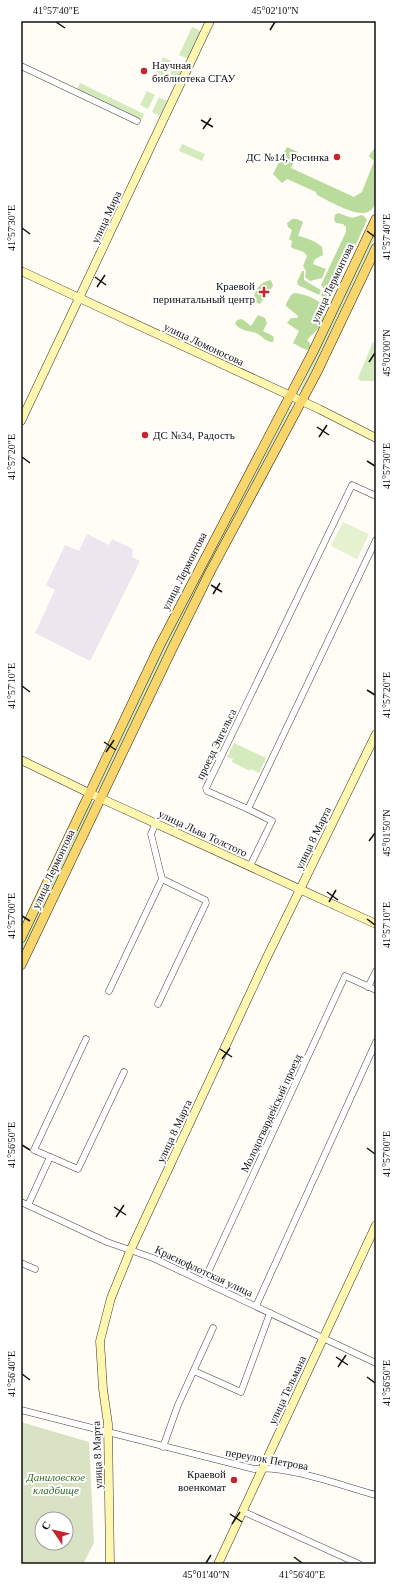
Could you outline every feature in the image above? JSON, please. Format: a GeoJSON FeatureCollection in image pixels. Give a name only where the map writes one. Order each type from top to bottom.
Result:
{"type":"FeatureCollection","features":[{"type":"Feature","properties":{"kind":"main road","name":"улица Лермонтова"},"geometry":{"type":"LineString","coordinates":[[21,938],[153,659],[313,352],[376,219]]}},
{"type":"Feature","properties":{"kind":"main road","name":"улица Лермонтова"},"geometry":{"type":"LineString","coordinates":[[21,965],[203,586],[324,358],[376,248]]}},
{"type":"Feature","properties":{"kind":"street","name":"улица Мира"},"geometry":{"type":"LineString","coordinates":[[21,421],[210,21]]}},
{"type":"Feature","properties":{"kind":"street"},"geometry":{"type":"LineString","coordinates":[[21,66],[137,121]]}},
{"type":"Feature","properties":{"kind":"street","name":"улица Ломоносова"},"geometry":{"type":"LineString","coordinates":[[21,271],[301,401],[376,438]]}},
{"type":"Feature","properties":{"kind":"street","name":"проезд Энгельса"},"geometry":{"type":"LineString","coordinates":[[248,809],[207,791],[206,788],[352,485],[376,496]]}},
{"type":"Feature","properties":{"kind":"street"},"geometry":{"type":"LineString","coordinates":[[250,866],[272,821],[248,809],[376,540]]}},
{"type":"Feature","properties":{"kind":"street","name":"улица 8 Марта"},"geometry":{"type":"LineString","coordinates":[[110,1564],[108,1432],[100,1341],[111,1298],[131,1249],[300,889],[376,734]]}},
{"type":"Feature","properties":{"kind":"street","name":"улица Льва Толстого"},"geometry":{"type":"LineString","coordinates":[[21,760],[89,793],[376,924]]}},
{"type":"Feature","properties":{"kind":"street"},"geometry":{"type":"LineString","coordinates":[[109,990],[162,879],[151,834],[156,823]]}},
{"type":"Feature","properties":{"kind":"street"},"geometry":{"type":"LineString","coordinates":[[158,1004],[206,903],[205,900],[162,879]]}},
{"type":"Feature","properties":{"kind":"street"},"geometry":{"type":"LineString","coordinates":[[368,987],[376,971]]}},
{"type":"Feature","properties":{"kind":"street","name":"Молодогвардейский проезд"},"geometry":{"type":"LineString","coordinates":[[204,1281],[345,976],[376,990]]}},
{"type":"Feature","properties":{"kind":"street"},"geometry":{"type":"LineString","coordinates":[[86,1039],[34,1150],[78,1169],[124,1072]]}},
{"type":"Feature","properties":{"kind":"street"},"geometry":{"type":"LineString","coordinates":[[256,1306],[376,1042]]}},
{"type":"Feature","properties":{"kind":"street"},"geometry":{"type":"LineString","coordinates":[[28,1205],[50,1157]]}},
{"type":"Feature","properties":{"kind":"street","name":"Краснофлотская улица"},"geometry":{"type":"LineString","coordinates":[[21,1202],[107,1242],[131,1249],[204,1281],[376,1363]]}},
{"type":"Feature","properties":{"kind":"street","name":"улица Тельмана"},"geometry":{"type":"LineString","coordinates":[[218,1564],[376,1225]]}},
{"type":"Feature","properties":{"kind":"street"},"geometry":{"type":"LineString","coordinates":[[21,1263],[35,1269]]}},
{"type":"Feature","properties":{"kind":"street"},"geometry":{"type":"LineString","coordinates":[[194,1370],[241,1392],[270,1313]]}},
{"type":"Feature","properties":{"kind":"street"},"geometry":{"type":"LineString","coordinates":[[163,1447],[178,1405],[213,1328]]}},
{"type":"Feature","properties":{"kind":"street","name":"переулок Петрова"},"geometry":{"type":"LineString","coordinates":[[21,1410],[254,1469],[274,1468],[376,1495]]}},
{"type":"Feature","properties":{"kind":"street"},"geometry":{"type":"LineString","coordinates":[[242,1511],[359,1564]]}},
{"type":"Feature","properties":{"kind":"shaded area"},"geometry":{"type":"Polygon","coordinates":[[[87,534],[109,545],[112,539],[133,549],[132,557],[140,561],[90,661],[35,633],[55,590],[46,585],[65,545],[79,551],[87,534]]]}},
{"type":"Feature","properties":{"kind":"green space"},"geometry":{"type":"Polygon","coordinates":[[[192,27],[201,31],[188,59],[179,55],[192,27]]]}},
{"type":"Feature","properties":{"kind":"green space"},"geometry":{"type":"Polygon","coordinates":[[[163,57],[171,61],[163,78],[155,74],[163,57]]]}},
{"type":"Feature","properties":{"kind":"green space"},"geometry":{"type":"Polygon","coordinates":[[[176,62],[184,65],[176,84],[167,80],[176,62]]]}},
{"type":"Feature","properties":{"kind":"green space"},"geometry":{"type":"Polygon","coordinates":[[[80,83],[144,114],[142,120],[77,89],[80,83]]]}},
{"type":"Feature","properties":{"kind":"green space"},"geometry":{"type":"Polygon","coordinates":[[[147,91],[155,95],[148,109],[140,105],[147,91]]]}},
{"type":"Feature","properties":{"kind":"green space"},"geometry":{"type":"Polygon","coordinates":[[[159,97],[167,101],[160,116],[152,112],[159,97]]]}},
{"type":"Feature","properties":{"kind":"green space"},"geometry":{"type":"Polygon","coordinates":[[[182,144],[205,154],[202,161],[179,151],[182,144]]]}},
{"type":"Feature","properties":{"kind":"green space"},"geometry":{"type":"Polygon","coordinates":[[[287,147],[298,152],[291,168],[354,197],[362,192],[374,161],[369,156],[373,150],[376,149],[376,203],[374,207],[368,212],[357,212],[335,204],[317,195],[316,192],[287,179],[282,183],[273,174],[287,147]]]}},
{"type":"Feature","properties":{"kind":"green space"},"geometry":{"type":"Polygon","coordinates":[[[338,213],[352,218],[362,215],[367,220],[332,297],[328,299],[323,298],[321,295],[324,289],[321,285],[346,232],[346,227],[343,224],[336,223],[334,220],[335,215],[338,213]]]}},
{"type":"Feature","properties":{"kind":"green space"},"geometry":{"type":"Polygon","coordinates":[[[292,219],[297,219],[303,222],[298,236],[314,242],[322,247],[323,255],[315,259],[313,264],[326,269],[322,278],[310,281],[305,277],[306,271],[303,266],[307,256],[306,254],[291,247],[292,241],[289,239],[292,230],[288,227],[287,223],[292,219]]]}},
{"type":"Feature","properties":{"kind":"green space"},"geometry":{"type":"Polygon","coordinates":[[[376,230],[376,236],[302,391],[300,390],[376,230]]]}},
{"type":"Feature","properties":{"kind":"green space"},"geometry":{"type":"Polygon","coordinates":[[[302,271],[304,271],[304,280],[321,291],[319,295],[298,285],[297,282],[302,271]]]}},
{"type":"Feature","properties":{"kind":"green space"},"geometry":{"type":"Polygon","coordinates":[[[270,280],[273,286],[260,304],[249,300],[249,298],[254,296],[259,286],[270,280]]]}},
{"type":"Feature","properties":{"kind":"green space"},"geometry":{"type":"Polygon","coordinates":[[[294,293],[303,294],[319,302],[325,308],[320,325],[307,340],[311,347],[308,350],[293,343],[299,331],[287,323],[291,318],[297,318],[298,316],[286,306],[291,295],[294,293]]]}},
{"type":"Feature","properties":{"kind":"green space"},"geometry":{"type":"Polygon","coordinates":[[[258,315],[265,318],[267,323],[263,331],[273,336],[273,342],[268,341],[256,333],[243,330],[235,324],[237,320],[242,319],[251,326],[258,315]]]}},
{"type":"Feature","properties":{"kind":"green space"},"geometry":{"type":"Polygon","coordinates":[[[373,342],[376,343],[376,381],[361,381],[358,378],[373,342]]]}},
{"type":"Feature","properties":{"kind":"green space"},"geometry":{"type":"Polygon","coordinates":[[[290,408],[292,410],[167,649],[99,790],[97,790],[163,647],[290,408]]]}},
{"type":"Feature","properties":{"kind":"green space"},"geometry":{"type":"Polygon","coordinates":[[[343,522],[369,534],[357,559],[331,546],[343,522]]]}},
{"type":"Feature","properties":{"kind":"green space"},"geometry":{"type":"Polygon","coordinates":[[[234,743],[266,758],[259,773],[251,769],[250,771],[232,762],[233,759],[227,757],[234,743]]]}},
{"type":"Feature","properties":{"kind":"green space"},"geometry":{"type":"Polygon","coordinates":[[[91,801],[94,803],[21,955],[21,947],[91,801]]]}},
{"type":"Feature","properties":{"kind":"green space","name":"Даниловское кладбище"},"geometry":{"type":"Polygon","coordinates":[[[21,1422],[89,1442],[94,1543],[83,1564],[21,1564],[21,1422]]]}},
{"type":"Feature","properties":{"kind":"place","name":"Научная библиотека СГАУ"},"geometry":{"type":"Point","coordinates":[144,71]}},
{"type":"Feature","properties":{"kind":"place","name":"ДС №14, Росинка"},"geometry":{"type":"Point","coordinates":[337,157]}},
{"type":"Feature","properties":{"kind":"place","name":"Краевой перинатальный центр"},"geometry":{"type":"Point","coordinates":[264,292]}},
{"type":"Feature","properties":{"kind":"place","name":"ДС №34, Радость"},"geometry":{"type":"Point","coordinates":[145,435]}},
{"type":"Feature","properties":{"kind":"place","name":"Краевой военкомат"},"geometry":{"type":"Point","coordinates":[234,1480]}}]}
